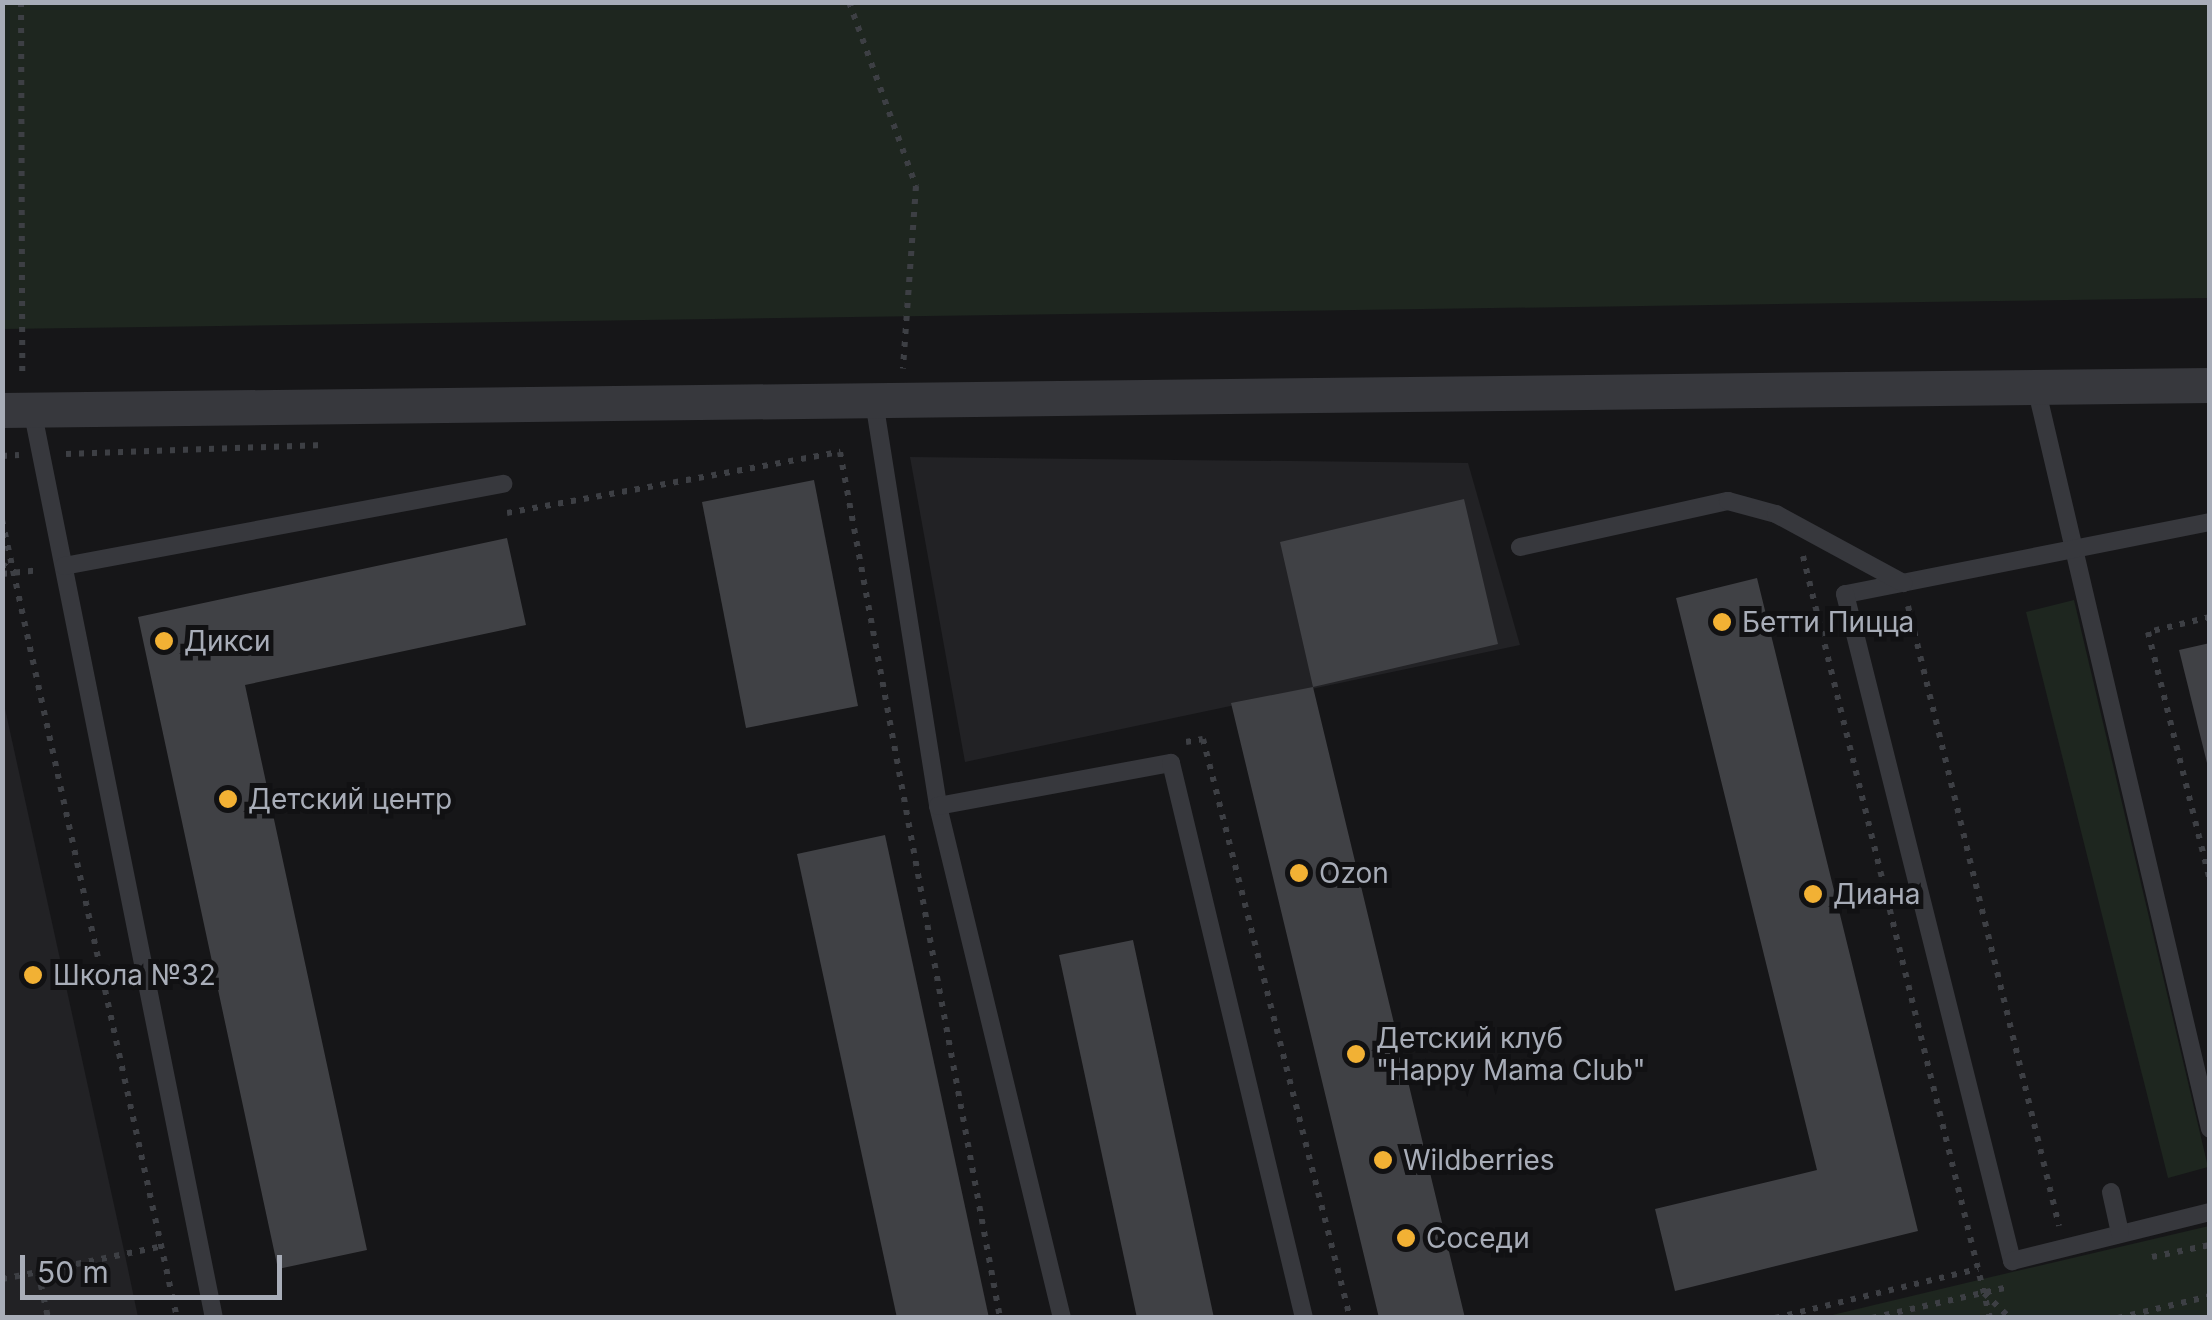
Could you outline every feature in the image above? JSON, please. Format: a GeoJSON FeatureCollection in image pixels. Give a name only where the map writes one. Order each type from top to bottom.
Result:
{"type":"FeatureCollection","features":[{"type":"Feature","properties":{"kind":"street"},"geometry":{"type":"LineString","coordinates":[[19,401],[874,400],[2210,385]]}},
{"type":"Feature","properties":{"kind":"lane"},"geometry":{"type":"LineString","coordinates":[[2036,387],[2210,1130]]}},
{"type":"Feature","properties":{"kind":"lane"},"geometry":{"type":"LineString","coordinates":[[874,400],[938,806],[1062,1318]]}},
{"type":"Feature","properties":{"kind":"lane"},"geometry":{"type":"LineString","coordinates":[[19,401],[64,566],[214,1318]]}},
{"type":"Feature","properties":{"kind":"lane"},"geometry":{"type":"LineString","coordinates":[[64,566],[503,484]]}},
{"type":"Feature","properties":{"kind":"lane"},"geometry":{"type":"LineString","coordinates":[[1520,548],[1728,501],[1795,524],[1903,582]]}},
{"type":"Feature","properties":{"kind":"lane"},"geometry":{"type":"LineString","coordinates":[[2210,522],[1845,594],[2012,1261],[2210,1212]]}},
{"type":"Feature","properties":{"kind":"lane"},"geometry":{"type":"LineString","coordinates":[[938,806],[1171,764],[1304,1318]]}},
{"type":"Feature","properties":{"kind":"lane"},"geometry":{"type":"LineString","coordinates":[[2111,1192],[2120,1234]]}},
{"type":"Feature","properties":{"kind":"path"},"geometry":{"type":"LineString","coordinates":[[19,401],[21,2]]}},
{"type":"Feature","properties":{"kind":"path"},"geometry":{"type":"LineString","coordinates":[[849,2],[916,186],[902,379]]}},
{"type":"Feature","properties":{"kind":"path"},"geometry":{"type":"LineString","coordinates":[[486,517],[840,452],[1000,1318]]}},
{"type":"Feature","properties":{"kind":"path"},"geometry":{"type":"LineString","coordinates":[[2,520],[17,574],[177,1318]]}},
{"type":"Feature","properties":{"kind":"path"},"geometry":{"type":"LineString","coordinates":[[1795,524],[1990,1318]]}},
{"type":"Feature","properties":{"kind":"path"},"geometry":{"type":"LineString","coordinates":[[2,564],[17,574]]}},
{"type":"Feature","properties":{"kind":"path"},"geometry":{"type":"LineString","coordinates":[[2,574],[17,574]]}},
{"type":"Feature","properties":{"kind":"path"},"geometry":{"type":"LineString","coordinates":[[1903,582],[2064,1246]]}},
{"type":"Feature","properties":{"kind":"path"},"geometry":{"type":"LineString","coordinates":[[2210,618],[2148,632],[2210,881]]}},
{"type":"Feature","properties":{"kind":"path"},"geometry":{"type":"LineString","coordinates":[[1164,746],[1203,739],[1350,1318]]}},
{"type":"Feature","properties":{"kind":"path"},"geometry":{"type":"LineString","coordinates":[[2,1279],[198,1238]]}},
{"type":"Feature","properties":{"kind":"path"},"geometry":{"type":"LineString","coordinates":[[1775,1318],[2012,1261]]}},
{"type":"Feature","properties":{"kind":"path"},"geometry":{"type":"LineString","coordinates":[[38,1272],[48,1318]]}},
{"type":"Feature","properties":{"kind":"path"},"geometry":{"type":"LineString","coordinates":[[1984,1292],[2010,1318]]}},
{"type":"Feature","properties":{"kind":"path"},"geometry":{"type":"LineString","coordinates":[[2118,1318],[2210,1296]]}},
{"type":"Feature","properties":{"kind":"shaded area"},"geometry":{"type":"Polygon","coordinates":[[[2,3],[2209,3],[2209,298],[3,329],[2,3]]]}},
{"type":"Feature","properties":{"kind":"shaded area"},"geometry":{"type":"Polygon","coordinates":[[[910,457],[1468,463],[1520,645],[965,762],[910,457]]]}},
{"type":"Feature","properties":{"kind":"shaded area"},"geometry":{"type":"Polygon","coordinates":[[[2074,600],[2208,1167],[2168,1178],[2026,612],[2074,600]]]}},
{"type":"Feature","properties":{"kind":"shaded area","name":"Школа №32"},"geometry":{"type":"Polygon","coordinates":[[[2,695],[125,1255],[138,1317],[3,1317],[2,695]]]}},
{"type":"Feature","properties":{"kind":"shaded area"},"geometry":{"type":"Polygon","coordinates":[[[2209,1226],[2209,1317],[1824,1317],[1991,1277],[2209,1226]]]}},
{"type":"Feature","properties":{"kind":"building"},"geometry":{"type":"Polygon","coordinates":[[[814,480],[858,706],[746,728],[702,502],[814,480]]]}},
{"type":"Feature","properties":{"kind":"building"},"geometry":{"type":"Polygon","coordinates":[[[1464,499],[1498,644],[1313,687],[1280,542],[1464,499]]]}},
{"type":"Feature","properties":{"kind":"building"},"geometry":{"type":"Polygon","coordinates":[[[507,538],[526,625],[245,685],[367,1250],[278,1269],[138,617],[507,538]]]}},
{"type":"Feature","properties":{"kind":"building"},"geometry":{"type":"Polygon","coordinates":[[[1757,578],[1918,1231],[1675,1291],[1655,1209],[1817,1170],[1676,598],[1757,578]]]}},
{"type":"Feature","properties":{"kind":"building"},"geometry":{"type":"Polygon","coordinates":[[[2210,643],[2210,767],[2208,767],[2179,650],[2210,643]]]}},
{"type":"Feature","properties":{"kind":"building"},"geometry":{"type":"Polygon","coordinates":[[[1313,687],[1465,1318],[1379,1318],[1231,703],[1313,687]]]}},
{"type":"Feature","properties":{"kind":"building"},"geometry":{"type":"Polygon","coordinates":[[[885,835],[989,1318],[897,1318],[797,854],[885,835]]]}},
{"type":"Feature","properties":{"kind":"building"},"geometry":{"type":"Polygon","coordinates":[[[1133,940],[1214,1318],[1137,1318],[1059,955],[1133,940]]]}},
{"type":"Feature","properties":{"kind":"place","name":"Бетти Пицца"},"geometry":{"type":"Point","coordinates":[1722,622]}},
{"type":"Feature","properties":{"kind":"place","name":"Дикси"},"geometry":{"type":"Point","coordinates":[164,641]}},
{"type":"Feature","properties":{"kind":"place","name":"Детский центр"},"geometry":{"type":"Point","coordinates":[228,799]}},
{"type":"Feature","properties":{"kind":"place","name":"Ozon"},"geometry":{"type":"Point","coordinates":[1299,873]}},
{"type":"Feature","properties":{"kind":"place","name":"Диана"},"geometry":{"type":"Point","coordinates":[1813,894]}},
{"type":"Feature","properties":{"kind":"place","name":"Школа №32"},"geometry":{"type":"Point","coordinates":[33,975]}},
{"type":"Feature","properties":{"kind":"place","name":"Детский клуб \"Happy Mama Club\""},"geometry":{"type":"Point","coordinates":[1356,1054]}},
{"type":"Feature","properties":{"kind":"place","name":"Wildberries"},"geometry":{"type":"Point","coordinates":[1383,1160]}},
{"type":"Feature","properties":{"kind":"place","name":"Соседи"},"geometry":{"type":"Point","coordinates":[1406,1238]}}]}
